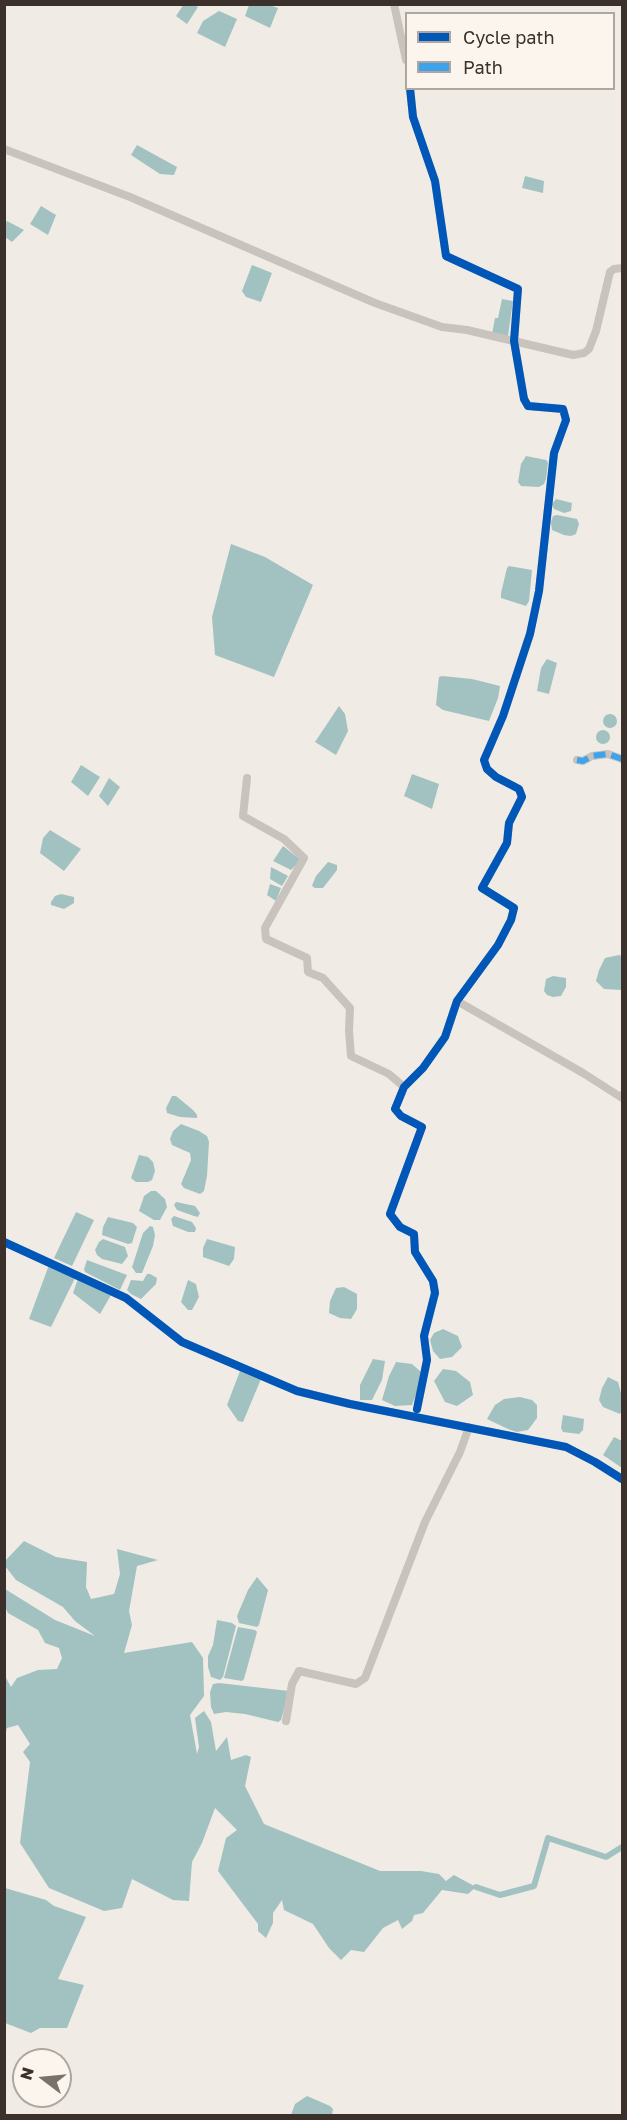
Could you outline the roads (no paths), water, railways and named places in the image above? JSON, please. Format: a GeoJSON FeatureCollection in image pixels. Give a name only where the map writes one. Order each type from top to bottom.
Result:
{"type":"FeatureCollection","features":[{"type":"Feature","properties":{"kind":"street"},"geometry":{"type":"LineString","coordinates":[[394,4],[405,55]]}},
{"type":"Feature","properties":{"kind":"street"},"geometry":{"type":"LineString","coordinates":[[410,90],[413,117],[435,181],[446,256],[518,289],[514,341],[524,399],[528,406],[563,409],[566,420],[554,453],[538,591],[530,634],[503,716],[484,760],[491,773],[519,789],[522,797],[509,823],[507,843],[482,888],[514,908],[511,920],[498,945],[457,1001],[445,1037],[423,1068],[404,1087],[395,1109],[396,1113],[422,1127],[390,1214],[400,1227],[414,1234],[415,1252],[433,1281],[435,1293],[424,1336],[427,1360],[417,1409]]}},
{"type":"Feature","properties":{"kind":"street"},"geometry":{"type":"LineString","coordinates":[[4,149],[130,197],[375,303],[442,327],[573,355],[584,353],[589,349],[596,331],[610,272],[622,268]]}},
{"type":"Feature","properties":{"kind":"street"},"geometry":{"type":"LineString","coordinates":[[577,760],[583,761],[592,756],[608,754],[622,759]]}},
{"type":"Feature","properties":{"kind":"street"},"geometry":{"type":"LineString","coordinates":[[247,778],[243,816],[284,840],[304,858],[266,928],[266,939],[307,958],[308,972],[323,978],[350,1008],[351,1056],[389,1074],[404,1087]]}},
{"type":"Feature","properties":{"kind":"street"},"geometry":{"type":"LineString","coordinates":[[457,1001],[622,1097]]}},
{"type":"Feature","properties":{"kind":"street"},"geometry":{"type":"LineString","coordinates":[[4,1242],[126,1298],[182,1342],[297,1391],[566,1448],[622,1479]]}},
{"type":"Feature","properties":{"kind":"street"},"geometry":{"type":"LineString","coordinates":[[286,1721],[292,1683],[299,1671],[356,1684],[365,1678],[425,1522],[456,1461],[469,1427]]}},
{"type":"Feature","properties":{"kind":"water"},"geometry":{"type":"Polygon","coordinates":[[[184,4],[198,7],[187,24],[176,16],[184,4]]]}},
{"type":"Feature","properties":{"kind":"water"},"geometry":{"type":"Polygon","coordinates":[[[249,5],[269,5],[278,8],[270,28],[245,16],[249,5]]]}},
{"type":"Feature","properties":{"kind":"water"},"geometry":{"type":"Polygon","coordinates":[[[219,11],[237,19],[225,47],[197,33],[203,21],[219,11]]]}},
{"type":"Feature","properties":{"kind":"water"},"geometry":{"type":"Polygon","coordinates":[[[137,145],[177,167],[174,175],[160,174],[131,155],[137,145]]]}},
{"type":"Feature","properties":{"kind":"water"},"geometry":{"type":"Polygon","coordinates":[[[525,176],[544,181],[543,193],[522,188],[525,176]]]}},
{"type":"Feature","properties":{"kind":"water"},"geometry":{"type":"Polygon","coordinates":[[[41,206],[56,215],[48,235],[30,224],[41,206]]]}},
{"type":"Feature","properties":{"kind":"water"},"geometry":{"type":"Polygon","coordinates":[[[7,221],[24,230],[12,242],[5,237],[7,221]]]}},
{"type":"Feature","properties":{"kind":"water"},"geometry":{"type":"Polygon","coordinates":[[[252,265],[272,273],[261,302],[246,297],[242,291],[252,265]]]}},
{"type":"Feature","properties":{"kind":"water"},"geometry":{"type":"Polygon","coordinates":[[[502,299],[513,301],[508,336],[492,334],[502,299]]]}},
{"type":"Feature","properties":{"kind":"water"},"geometry":{"type":"Polygon","coordinates":[[[526,456],[548,462],[546,479],[539,487],[521,486],[518,482],[521,464],[526,456]]]}},
{"type":"Feature","properties":{"kind":"water"},"geometry":{"type":"Polygon","coordinates":[[[556,499],[572,503],[571,511],[564,513],[554,509],[552,504],[556,499]]]}},
{"type":"Feature","properties":{"kind":"water"},"geometry":{"type":"Polygon","coordinates":[[[553,516],[577,519],[579,524],[576,534],[564,535],[552,530],[553,516]]]}},
{"type":"Feature","properties":{"kind":"water"},"geometry":{"type":"Polygon","coordinates":[[[231,544],[265,557],[313,585],[274,677],[215,655],[212,617],[231,544]]]}},
{"type":"Feature","properties":{"kind":"water"},"geometry":{"type":"Polygon","coordinates":[[[509,566],[532,570],[529,601],[526,606],[501,598],[509,566]]]}},
{"type":"Feature","properties":{"kind":"water"},"geometry":{"type":"Polygon","coordinates":[[[547,659],[557,663],[549,694],[537,691],[541,668],[547,659]]]}},
{"type":"Feature","properties":{"kind":"water"},"geometry":{"type":"Polygon","coordinates":[[[439,677],[472,679],[500,686],[489,721],[443,710],[436,705],[439,677]]]}},
{"type":"Feature","properties":{"kind":"water"},"geometry":{"type":"Polygon","coordinates":[[[339,706],[345,714],[348,731],[336,755],[315,742],[339,706]]]}},
{"type":"Feature","properties":{"kind":"water"},"geometry":{"type":"Polygon","coordinates":[[[607,714],[613,714],[617,721],[613,728],[607,728],[603,724],[603,718],[607,714]]]}},
{"type":"Feature","properties":{"kind":"water"},"geometry":{"type":"Polygon","coordinates":[[[600,730],[606,730],[610,737],[606,744],[600,744],[596,740],[596,734],[600,730]]]}},
{"type":"Feature","properties":{"kind":"water"},"geometry":{"type":"Polygon","coordinates":[[[81,765],[100,777],[88,796],[71,782],[81,765]]]}},
{"type":"Feature","properties":{"kind":"water"},"geometry":{"type":"Polygon","coordinates":[[[412,774],[439,784],[432,809],[404,796],[412,774]]]}},
{"type":"Feature","properties":{"kind":"water"},"geometry":{"type":"Polygon","coordinates":[[[109,778],[120,787],[108,806],[99,796],[109,778]]]}},
{"type":"Feature","properties":{"kind":"water"},"geometry":{"type":"Polygon","coordinates":[[[50,830],[81,849],[64,871],[40,853],[43,838],[50,830]]]}},
{"type":"Feature","properties":{"kind":"water"},"geometry":{"type":"Polygon","coordinates":[[[283,846],[301,860],[291,870],[273,861],[283,846]]]}},
{"type":"Feature","properties":{"kind":"water"},"geometry":{"type":"Polygon","coordinates":[[[328,862],[337,865],[337,870],[323,888],[315,888],[312,886],[316,876],[328,862]]]}},
{"type":"Feature","properties":{"kind":"water"},"geometry":{"type":"Polygon","coordinates":[[[271,867],[288,876],[282,886],[270,879],[271,867]]]}},
{"type":"Feature","properties":{"kind":"water"},"geometry":{"type":"Polygon","coordinates":[[[270,884],[281,888],[276,901],[267,895],[270,884]]]}},
{"type":"Feature","properties":{"kind":"water"},"geometry":{"type":"Polygon","coordinates":[[[61,894],[74,897],[74,903],[64,909],[51,905],[55,896],[61,894]]]}},
{"type":"Feature","properties":{"kind":"water"},"geometry":{"type":"Polygon","coordinates":[[[622,956],[622,990],[604,989],[596,981],[599,970],[605,958],[622,956]]]}},
{"type":"Feature","properties":{"kind":"water"},"geometry":{"type":"Polygon","coordinates":[[[553,976],[566,978],[566,987],[561,996],[553,997],[544,991],[546,979],[553,976]]]}},
{"type":"Feature","properties":{"kind":"water"},"geometry":{"type":"Polygon","coordinates":[[[172,1096],[176,1096],[193,1110],[197,1118],[180,1117],[167,1113],[166,1108],[172,1096]]]}},
{"type":"Feature","properties":{"kind":"water"},"geometry":{"type":"Polygon","coordinates":[[[181,1124],[207,1136],[209,1142],[207,1176],[204,1191],[200,1194],[184,1188],[181,1184],[191,1160],[190,1153],[172,1145],[170,1139],[173,1131],[181,1124]]]}},
{"type":"Feature","properties":{"kind":"water"},"geometry":{"type":"Polygon","coordinates":[[[139,1155],[148,1157],[153,1162],[155,1171],[152,1180],[148,1182],[136,1182],[131,1178],[139,1155]]]}},
{"type":"Feature","properties":{"kind":"water"},"geometry":{"type":"Polygon","coordinates":[[[151,1191],[156,1191],[165,1199],[167,1207],[160,1220],[154,1220],[139,1211],[144,1196],[151,1191]]]}},
{"type":"Feature","properties":{"kind":"water"},"geometry":{"type":"Polygon","coordinates":[[[176,1202],[195,1206],[200,1213],[198,1217],[177,1210],[174,1205],[176,1202]]]}},
{"type":"Feature","properties":{"kind":"water"},"geometry":{"type":"Polygon","coordinates":[[[76,1212],[94,1220],[72,1266],[54,1258],[76,1212]]]}},
{"type":"Feature","properties":{"kind":"water"},"geometry":{"type":"Polygon","coordinates":[[[174,1216],[192,1222],[196,1228],[195,1232],[188,1232],[173,1226],[171,1219],[174,1216]]]}},
{"type":"Feature","properties":{"kind":"water"},"geometry":{"type":"Polygon","coordinates":[[[108,1217],[133,1223],[137,1227],[132,1243],[128,1244],[102,1235],[108,1217]]]}},
{"type":"Feature","properties":{"kind":"water"},"geometry":{"type":"Polygon","coordinates":[[[150,1226],[153,1227],[155,1235],[153,1246],[142,1273],[136,1273],[132,1267],[143,1233],[150,1226]]]}},
{"type":"Feature","properties":{"kind":"water"},"geometry":{"type":"Polygon","coordinates":[[[103,1239],[125,1247],[128,1256],[122,1264],[102,1259],[97,1255],[95,1250],[103,1239]]]}},
{"type":"Feature","properties":{"kind":"water"},"geometry":{"type":"Polygon","coordinates":[[[207,1239],[235,1247],[234,1259],[229,1266],[203,1257],[203,1248],[207,1239]]]}},
{"type":"Feature","properties":{"kind":"water"},"geometry":{"type":"Polygon","coordinates":[[[87,1260],[127,1275],[120,1290],[85,1272],[87,1260]]]}},
{"type":"Feature","properties":{"kind":"water"},"geometry":{"type":"Polygon","coordinates":[[[49,1265],[75,1278],[51,1327],[29,1319],[49,1265]]]}},
{"type":"Feature","properties":{"kind":"water"},"geometry":{"type":"Polygon","coordinates":[[[147,1274],[157,1278],[156,1284],[141,1299],[127,1290],[131,1280],[143,1281],[147,1274]]]}},
{"type":"Feature","properties":{"kind":"water"},"geometry":{"type":"Polygon","coordinates":[[[78,1279],[111,1295],[100,1314],[73,1293],[78,1279]]]}},
{"type":"Feature","properties":{"kind":"water"},"geometry":{"type":"Polygon","coordinates":[[[188,1280],[196,1284],[199,1297],[192,1310],[188,1310],[181,1302],[188,1280]]]}},
{"type":"Feature","properties":{"kind":"water"},"geometry":{"type":"Polygon","coordinates":[[[344,1287],[357,1294],[357,1309],[351,1319],[340,1318],[329,1313],[330,1301],[336,1288],[344,1287]]]}},
{"type":"Feature","properties":{"kind":"water"},"geometry":{"type":"Polygon","coordinates":[[[443,1329],[458,1336],[462,1347],[452,1357],[440,1359],[433,1351],[430,1340],[434,1333],[443,1329]]]}},
{"type":"Feature","properties":{"kind":"water"},"geometry":{"type":"Polygon","coordinates":[[[373,1359],[385,1361],[382,1380],[372,1400],[360,1400],[360,1385],[373,1359]]]}},
{"type":"Feature","properties":{"kind":"water"},"geometry":{"type":"Polygon","coordinates":[[[396,1362],[412,1364],[421,1372],[412,1405],[395,1406],[382,1400],[396,1362]]]}},
{"type":"Feature","properties":{"kind":"water"},"geometry":{"type":"Polygon","coordinates":[[[443,1369],[456,1371],[470,1382],[473,1395],[457,1406],[445,1402],[434,1381],[443,1369]]]}},
{"type":"Feature","properties":{"kind":"water"},"geometry":{"type":"Polygon","coordinates":[[[240,1371],[261,1379],[243,1422],[238,1421],[227,1405],[240,1371]]]}},
{"type":"Feature","properties":{"kind":"water"},"geometry":{"type":"Polygon","coordinates":[[[608,1377],[618,1382],[622,1397],[620,1414],[603,1407],[599,1400],[608,1377]]]}},
{"type":"Feature","properties":{"kind":"water"},"geometry":{"type":"Polygon","coordinates":[[[520,1397],[532,1400],[537,1405],[537,1418],[528,1430],[517,1432],[487,1419],[495,1405],[504,1399],[520,1397]]]}},
{"type":"Feature","properties":{"kind":"water"},"geometry":{"type":"Polygon","coordinates":[[[563,1415],[584,1419],[583,1430],[579,1434],[563,1432],[561,1428],[563,1415]]]}},
{"type":"Feature","properties":{"kind":"water"},"geometry":{"type":"Polygon","coordinates":[[[614,1437],[622,1441],[622,1468],[603,1455],[614,1437]]]}},
{"type":"Feature","properties":{"kind":"water"},"geometry":{"type":"Polygon","coordinates":[[[24,1541],[56,1557],[87,1562],[86,1587],[91,1599],[114,1594],[120,1574],[117,1549],[158,1560],[137,1566],[129,1611],[132,1625],[124,1653],[192,1642],[203,1658],[204,1696],[190,1715],[197,1754],[199,1747],[195,1718],[204,1711],[211,1722],[216,1751],[227,1737],[231,1760],[246,1755],[251,1757],[245,1786],[264,1824],[380,1871],[421,1871],[439,1874],[446,1881],[454,1875],[476,1887],[468,1894],[442,1890],[423,1913],[414,1915],[412,1921],[402,1929],[398,1920],[383,1928],[364,1952],[351,1950],[341,1960],[329,1948],[313,1924],[284,1910],[282,1900],[273,1913],[273,1923],[266,1938],[258,1931],[258,1924],[218,1871],[226,1838],[237,1830],[215,1808],[192,1862],[189,1901],[173,1900],[132,1879],[122,1908],[104,1911],[49,1888],[20,1843],[30,1762],[23,1752],[30,1744],[18,1725],[7,1728],[5,1736],[5,1676],[11,1687],[17,1678],[38,1670],[57,1669],[62,1658],[59,1648],[45,1643],[38,1630],[8,1613],[5,1607],[5,1589],[55,1620],[95,1636],[75,1621],[63,1607],[16,1580],[5,1566],[5,1561],[24,1541]]]}},
{"type":"Feature","properties":{"kind":"water"},"geometry":{"type":"Polygon","coordinates":[[[257,1577],[268,1590],[257,1627],[239,1623],[237,1616],[248,1590],[257,1577]]]}},
{"type":"Feature","properties":{"kind":"water"},"geometry":{"type":"Polygon","coordinates":[[[217,1620],[236,1626],[223,1677],[220,1680],[211,1677],[208,1667],[208,1656],[213,1645],[217,1620]]]}},
{"type":"Feature","properties":{"kind":"water"},"geometry":{"type":"Polygon","coordinates":[[[238,1627],[257,1632],[242,1681],[224,1678],[238,1627]]]}},
{"type":"Feature","properties":{"kind":"water"},"geometry":{"type":"Polygon","coordinates":[[[213,1684],[289,1691],[281,1720],[278,1722],[226,1712],[214,1714],[210,1692],[213,1684]]]}},
{"type":"Feature","properties":{"kind":"water"},"geometry":{"type":"Polygon","coordinates":[[[5,1888],[46,1900],[54,1906],[86,1917],[58,1979],[84,1985],[67,2028],[40,2028],[31,2033],[5,2023],[5,1888]]]}},
{"type":"Feature","properties":{"kind":"water"},"geometry":{"type":"Polygon","coordinates":[[[307,2096],[330,2106],[333,2109],[332,2115],[291,2115],[295,2104],[307,2096]]]}},
{"type":"Feature","properties":{"kind":"waterway"},"geometry":{"type":"LineString","coordinates":[[476,1887],[500,1895],[534,1886],[548,1838],[606,1857],[622,1847]]}}]}
